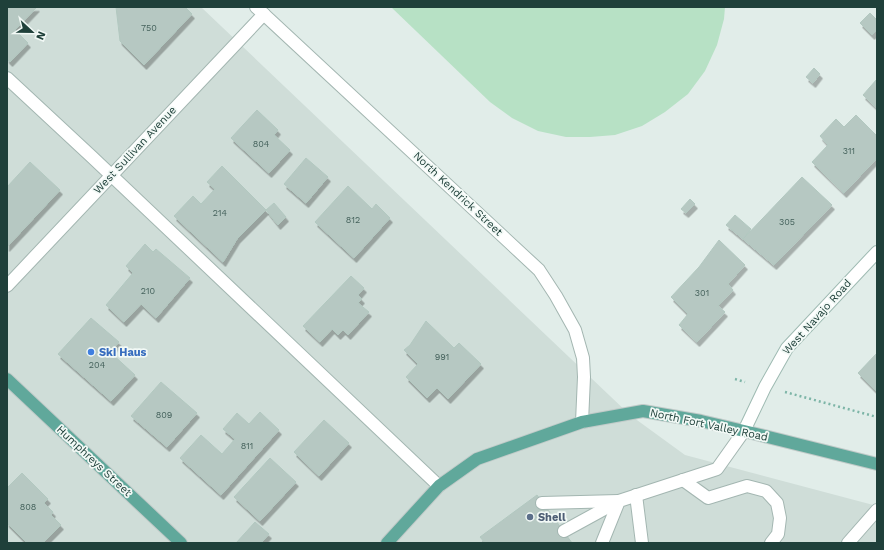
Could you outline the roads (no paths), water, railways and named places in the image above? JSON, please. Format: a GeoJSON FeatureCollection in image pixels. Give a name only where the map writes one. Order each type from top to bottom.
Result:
{"type":"FeatureCollection","features":[{"type":"Feature","properties":{"kind":"main road","name":"Humphreys Street"},"geometry":{"type":"LineString","coordinates":[[7,379],[182,543]]}},
{"type":"Feature","properties":{"kind":"main road","name":"North Fort Valley Road"},"geometry":{"type":"LineString","coordinates":[[393,541],[439,486],[477,460],[582,422],[643,411],[702,421],[877,464]]}},
{"type":"Feature","properties":{"kind":"street","name":"West Sullivan Avenue"},"geometry":{"type":"LineString","coordinates":[[7,286],[112,176],[260,11]]}},
{"type":"Feature","properties":{"kind":"street","name":"North Kendrick Street"},"geometry":{"type":"LineString","coordinates":[[260,11],[540,270],[575,330],[583,358],[584,377],[582,422]]}},
{"type":"Feature","properties":{"kind":"street"},"geometry":{"type":"LineString","coordinates":[[7,78],[439,486]]}},
{"type":"Feature","properties":{"kind":"street","name":"West Navajo Road"},"geometry":{"type":"LineString","coordinates":[[619,501],[717,468],[744,431],[765,387],[787,348],[877,252]]}},
{"type":"Feature","properties":{"kind":"street"},"geometry":{"type":"LineString","coordinates":[[683,480],[708,498],[747,486],[766,491],[777,503],[780,518],[778,534],[771,543]]}},
{"type":"Feature","properties":{"kind":"street"},"geometry":{"type":"LineString","coordinates":[[636,495],[642,543]]}},
{"type":"Feature","properties":{"kind":"street"},"geometry":{"type":"LineString","coordinates":[[542,502],[619,501]]}},
{"type":"Feature","properties":{"kind":"street"},"geometry":{"type":"LineString","coordinates":[[564,531],[619,501]]}},
{"type":"Feature","properties":{"kind":"street"},"geometry":{"type":"LineString","coordinates":[[602,543],[619,501]]}},
{"type":"Feature","properties":{"kind":"street"},"geometry":{"type":"LineString","coordinates":[[848,543],[877,510]]}},
{"type":"Feature","properties":{"kind":"place","name":"Ski Haus"},"geometry":{"type":"Point","coordinates":[91,352]}},
{"type":"Feature","properties":{"kind":"place","name":"Shell"},"geometry":{"type":"Point","coordinates":[530,517]}}]}
